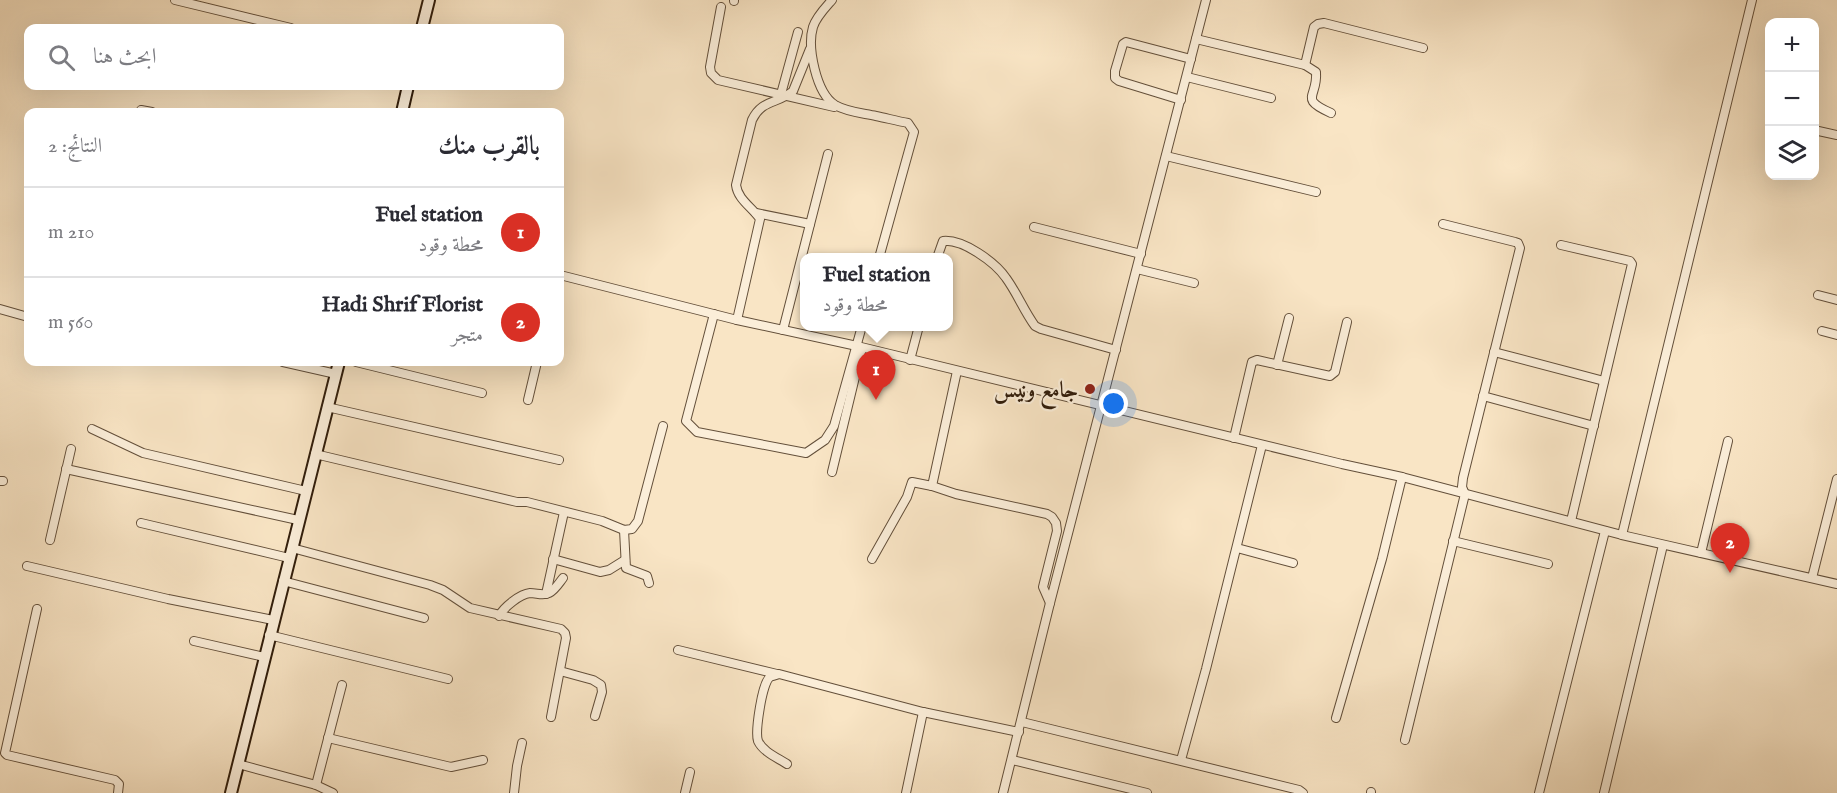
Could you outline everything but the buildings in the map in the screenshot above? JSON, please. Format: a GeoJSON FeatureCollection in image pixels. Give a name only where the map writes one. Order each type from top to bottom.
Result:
{"type":"FeatureCollection","features":[{"type":"Feature","properties":{"kind":"main road"},"geometry":{"type":"LineString","coordinates":[[423,24],[429,0]]}},
{"type":"Feature","properties":{"kind":"main road"},"geometry":{"type":"LineString","coordinates":[[403,108],[407,90]]}},
{"type":"Feature","properties":{"kind":"main road"},"geometry":{"type":"LineString","coordinates":[[231,793],[338,366]]}},
{"type":"Feature","properties":{"kind":"street"},"geometry":{"type":"LineString","coordinates":[[174,0],[274,24]]}},
{"type":"Feature","properties":{"kind":"street"},"geometry":{"type":"LineString","coordinates":[[832,0],[815,22],[811,46],[815,69],[825,94],[829,101],[844,109]]}},
{"type":"Feature","properties":{"kind":"street"},"geometry":{"type":"LineString","coordinates":[[1003,793],[1206,0]]}},
{"type":"Feature","properties":{"kind":"street"},"geometry":{"type":"LineString","coordinates":[[1622,535],[1752,0]]}},
{"type":"Feature","properties":{"kind":"street"},"geometry":{"type":"LineString","coordinates":[[721,7],[710,67],[714,77],[718,80],[908,123],[914,132],[880,253]]}},
{"type":"Feature","properties":{"kind":"street"},"geometry":{"type":"LineString","coordinates":[[1305,65],[1314,27],[1324,23],[1423,48]]}},
{"type":"Feature","properties":{"kind":"street"},"geometry":{"type":"LineString","coordinates":[[784,95],[798,32]]}},
{"type":"Feature","properties":{"kind":"street"},"geometry":{"type":"LineString","coordinates":[[1196,39],[1305,65],[1316,72],[1311,95],[1312,101],[1331,113]]}},
{"type":"Feature","properties":{"kind":"street"},"geometry":{"type":"LineString","coordinates":[[1181,100],[1119,81],[1115,71],[1124,42],[1191,59]]}},
{"type":"Feature","properties":{"kind":"street"},"geometry":{"type":"LineString","coordinates":[[737,320],[759,223],[756,213],[746,204],[736,189],[752,120],[756,112],[764,105],[784,95],[796,85],[811,46]]}},
{"type":"Feature","properties":{"kind":"street"},"geometry":{"type":"LineString","coordinates":[[1187,77],[1271,98]]}},
{"type":"Feature","properties":{"kind":"street"},"geometry":{"type":"LineString","coordinates":[[1819,131],[1837,135]]}},
{"type":"Feature","properties":{"kind":"street"},"geometry":{"type":"LineString","coordinates":[[803,253],[828,154]]}},
{"type":"Feature","properties":{"kind":"street"},"geometry":{"type":"LineString","coordinates":[[1166,156],[1316,192]]}},
{"type":"Feature","properties":{"kind":"street"},"geometry":{"type":"LineString","coordinates":[[756,213],[810,224]]}},
{"type":"Feature","properties":{"kind":"street"},"geometry":{"type":"LineString","coordinates":[[1405,740],[1465,494],[1462,484],[1520,246],[1515,242],[1443,224]]}},
{"type":"Feature","properties":{"kind":"street"},"geometry":{"type":"LineString","coordinates":[[1034,227],[1141,254]]}},
{"type":"Feature","properties":{"kind":"street"},"geometry":{"type":"LineString","coordinates":[[939,253],[943,241],[969,247],[1006,277],[1035,326],[1116,350]]}},
{"type":"Feature","properties":{"kind":"street"},"geometry":{"type":"LineString","coordinates":[[1561,245],[1630,261],[1632,264],[1571,521]]}},
{"type":"Feature","properties":{"kind":"street"},"geometry":{"type":"LineString","coordinates":[[783,330],[800,263]]}},
{"type":"Feature","properties":{"kind":"street"},"geometry":{"type":"LineString","coordinates":[[1137,269],[1194,283]]}},
{"type":"Feature","properties":{"kind":"street"},"geometry":{"type":"LineString","coordinates":[[564,276],[737,320],[860,347],[1342,465],[1402,477],[1605,531],[1837,584]]}},
{"type":"Feature","properties":{"kind":"street"},"geometry":{"type":"LineString","coordinates":[[1818,295],[1837,300]]}},
{"type":"Feature","properties":{"kind":"street"},"geometry":{"type":"LineString","coordinates":[[0,309],[24,316]]}},
{"type":"Feature","properties":{"kind":"street"},"geometry":{"type":"LineString","coordinates":[[714,314],[686,421],[696,432],[704,434],[806,453],[811,451],[825,440],[834,426],[852,360],[860,347]]}},
{"type":"Feature","properties":{"kind":"street"},"geometry":{"type":"LineString","coordinates":[[1276,365],[1289,318]]}},
{"type":"Feature","properties":{"kind":"street"},"geometry":{"type":"LineString","coordinates":[[1233,438],[1252,362],[1257,360],[1327,376],[1333,375],[1347,322]]}},
{"type":"Feature","properties":{"kind":"street"},"geometry":{"type":"LineString","coordinates":[[832,472],[862,331]]}},
{"type":"Feature","properties":{"kind":"street"},"geometry":{"type":"LineString","coordinates":[[910,360],[918,331]]}},
{"type":"Feature","properties":{"kind":"street"},"geometry":{"type":"LineString","coordinates":[[1822,331],[1837,335]]}},
{"type":"Feature","properties":{"kind":"street"},"geometry":{"type":"LineString","coordinates":[[1494,352],[1604,381]]}},
{"type":"Feature","properties":{"kind":"street"},"geometry":{"type":"LineString","coordinates":[[301,366],[336,374]]}},
{"type":"Feature","properties":{"kind":"street"},"geometry":{"type":"LineString","coordinates":[[372,366],[482,393]]}},
{"type":"Feature","properties":{"kind":"street"},"geometry":{"type":"LineString","coordinates":[[528,400],[536,366]]}},
{"type":"Feature","properties":{"kind":"street"},"geometry":{"type":"LineString","coordinates":[[932,486],[957,371]]}},
{"type":"Feature","properties":{"kind":"street"},"geometry":{"type":"LineString","coordinates":[[1483,396],[1594,426]]}},
{"type":"Feature","properties":{"kind":"street"},"geometry":{"type":"LineString","coordinates":[[327,407],[560,460]]}},
{"type":"Feature","properties":{"kind":"street"},"geometry":{"type":"LineString","coordinates":[[315,454],[517,502],[527,502],[602,521],[624,530],[632,529],[638,520],[663,426]]}},
{"type":"Feature","properties":{"kind":"street"},"geometry":{"type":"LineString","coordinates":[[92,429],[142,453],[306,491]]}},
{"type":"Feature","properties":{"kind":"street"},"geometry":{"type":"LineString","coordinates":[[1701,553],[1728,441]]}},
{"type":"Feature","properties":{"kind":"street"},"geometry":{"type":"LineString","coordinates":[[1181,760],[1262,444]]}},
{"type":"Feature","properties":{"kind":"street"},"geometry":{"type":"LineString","coordinates":[[50,540],[71,449]]}},
{"type":"Feature","properties":{"kind":"street"},"geometry":{"type":"LineString","coordinates":[[66,469],[298,520]]}},
{"type":"Feature","properties":{"kind":"street"},"geometry":{"type":"LineString","coordinates":[[1336,718],[1382,559],[1402,477]]}},
{"type":"Feature","properties":{"kind":"street"},"geometry":{"type":"LineString","coordinates":[[1812,578],[1837,479]]}},
{"type":"Feature","properties":{"kind":"street"},"geometry":{"type":"LineString","coordinates":[[872,560],[907,497],[912,482],[932,486],[956,495],[1047,514],[1052,517],[1057,531],[1043,587],[1050,603]]}},
{"type":"Feature","properties":{"kind":"street"},"geometry":{"type":"LineString","coordinates":[[546,594],[564,512]]}},
{"type":"Feature","properties":{"kind":"street"},"geometry":{"type":"LineString","coordinates":[[141,523],[290,553],[430,585],[443,590],[470,608],[561,629],[566,638],[551,717]]}},
{"type":"Feature","properties":{"kind":"street"},"geometry":{"type":"LineString","coordinates":[[624,530],[626,568],[648,576],[649,583]]}},
{"type":"Feature","properties":{"kind":"street"},"geometry":{"type":"LineString","coordinates":[[1541,793],[1605,531]]}},
{"type":"Feature","properties":{"kind":"street"},"geometry":{"type":"LineString","coordinates":[[1453,541],[1548,564]]}},
{"type":"Feature","properties":{"kind":"street"},"geometry":{"type":"LineString","coordinates":[[1604,793],[1663,545]]}},
{"type":"Feature","properties":{"kind":"street"},"geometry":{"type":"LineString","coordinates":[[1237,548],[1293,563]]}},
{"type":"Feature","properties":{"kind":"street"},"geometry":{"type":"LineString","coordinates":[[553,560],[600,572],[625,561]]}},
{"type":"Feature","properties":{"kind":"street"},"geometry":{"type":"LineString","coordinates":[[27,566],[168,599],[273,620]]}},
{"type":"Feature","properties":{"kind":"street"},"geometry":{"type":"LineString","coordinates":[[499,616],[506,607],[523,595],[546,594],[551,592],[563,579]]}},
{"type":"Feature","properties":{"kind":"street"},"geometry":{"type":"LineString","coordinates":[[283,581],[424,618]]}},
{"type":"Feature","properties":{"kind":"street"},"geometry":{"type":"LineString","coordinates":[[38,609],[4,753],[115,780],[119,784],[118,793]]}},
{"type":"Feature","properties":{"kind":"street"},"geometry":{"type":"LineString","coordinates":[[269,635],[448,679]]}},
{"type":"Feature","properties":{"kind":"street"},"geometry":{"type":"LineString","coordinates":[[194,641],[264,657]]}},
{"type":"Feature","properties":{"kind":"street"},"geometry":{"type":"LineString","coordinates":[[678,650],[923,712],[1019,732]]}},
{"type":"Feature","properties":{"kind":"street"},"geometry":{"type":"LineString","coordinates":[[560,671],[593,680],[602,685],[595,716]]}},
{"type":"Feature","properties":{"kind":"street"},"geometry":{"type":"LineString","coordinates":[[779,674],[767,680],[757,739],[762,748],[787,764]]}},
{"type":"Feature","properties":{"kind":"street"},"geometry":{"type":"LineString","coordinates":[[316,785],[342,685]]}},
{"type":"Feature","properties":{"kind":"street"},"geometry":{"type":"LineString","coordinates":[[906,793],[923,712]]}},
{"type":"Feature","properties":{"kind":"street"},"geometry":{"type":"LineString","coordinates":[[1022,722],[1181,760],[1299,790],[1303,793]]}},
{"type":"Feature","properties":{"kind":"street"},"geometry":{"type":"LineString","coordinates":[[328,738],[451,767],[483,760]]}},
{"type":"Feature","properties":{"kind":"street"},"geometry":{"type":"LineString","coordinates":[[514,793],[522,743]]}},
{"type":"Feature","properties":{"kind":"street"},"geometry":{"type":"LineString","coordinates":[[1012,760],[1147,793]]}},
{"type":"Feature","properties":{"kind":"street"},"geometry":{"type":"LineString","coordinates":[[238,764],[316,785],[333,793]]}},
{"type":"Feature","properties":{"kind":"street"},"geometry":{"type":"LineString","coordinates":[[685,793],[690,772]]}},
{"type":"Feature","properties":{"kind":"place","name":"جامع ونيس"},"geometry":{"type":"Point","coordinates":[1090,389]}},
{"type":"Feature","properties":{"kind":"place","name":"Fuel station"},"geometry":{"type":"Point","coordinates":[876,400]}},
{"type":"Feature","properties":{"kind":"place","name":"Hadi Shrif Florist"},"geometry":{"type":"Point","coordinates":[1730,573]}}]}
